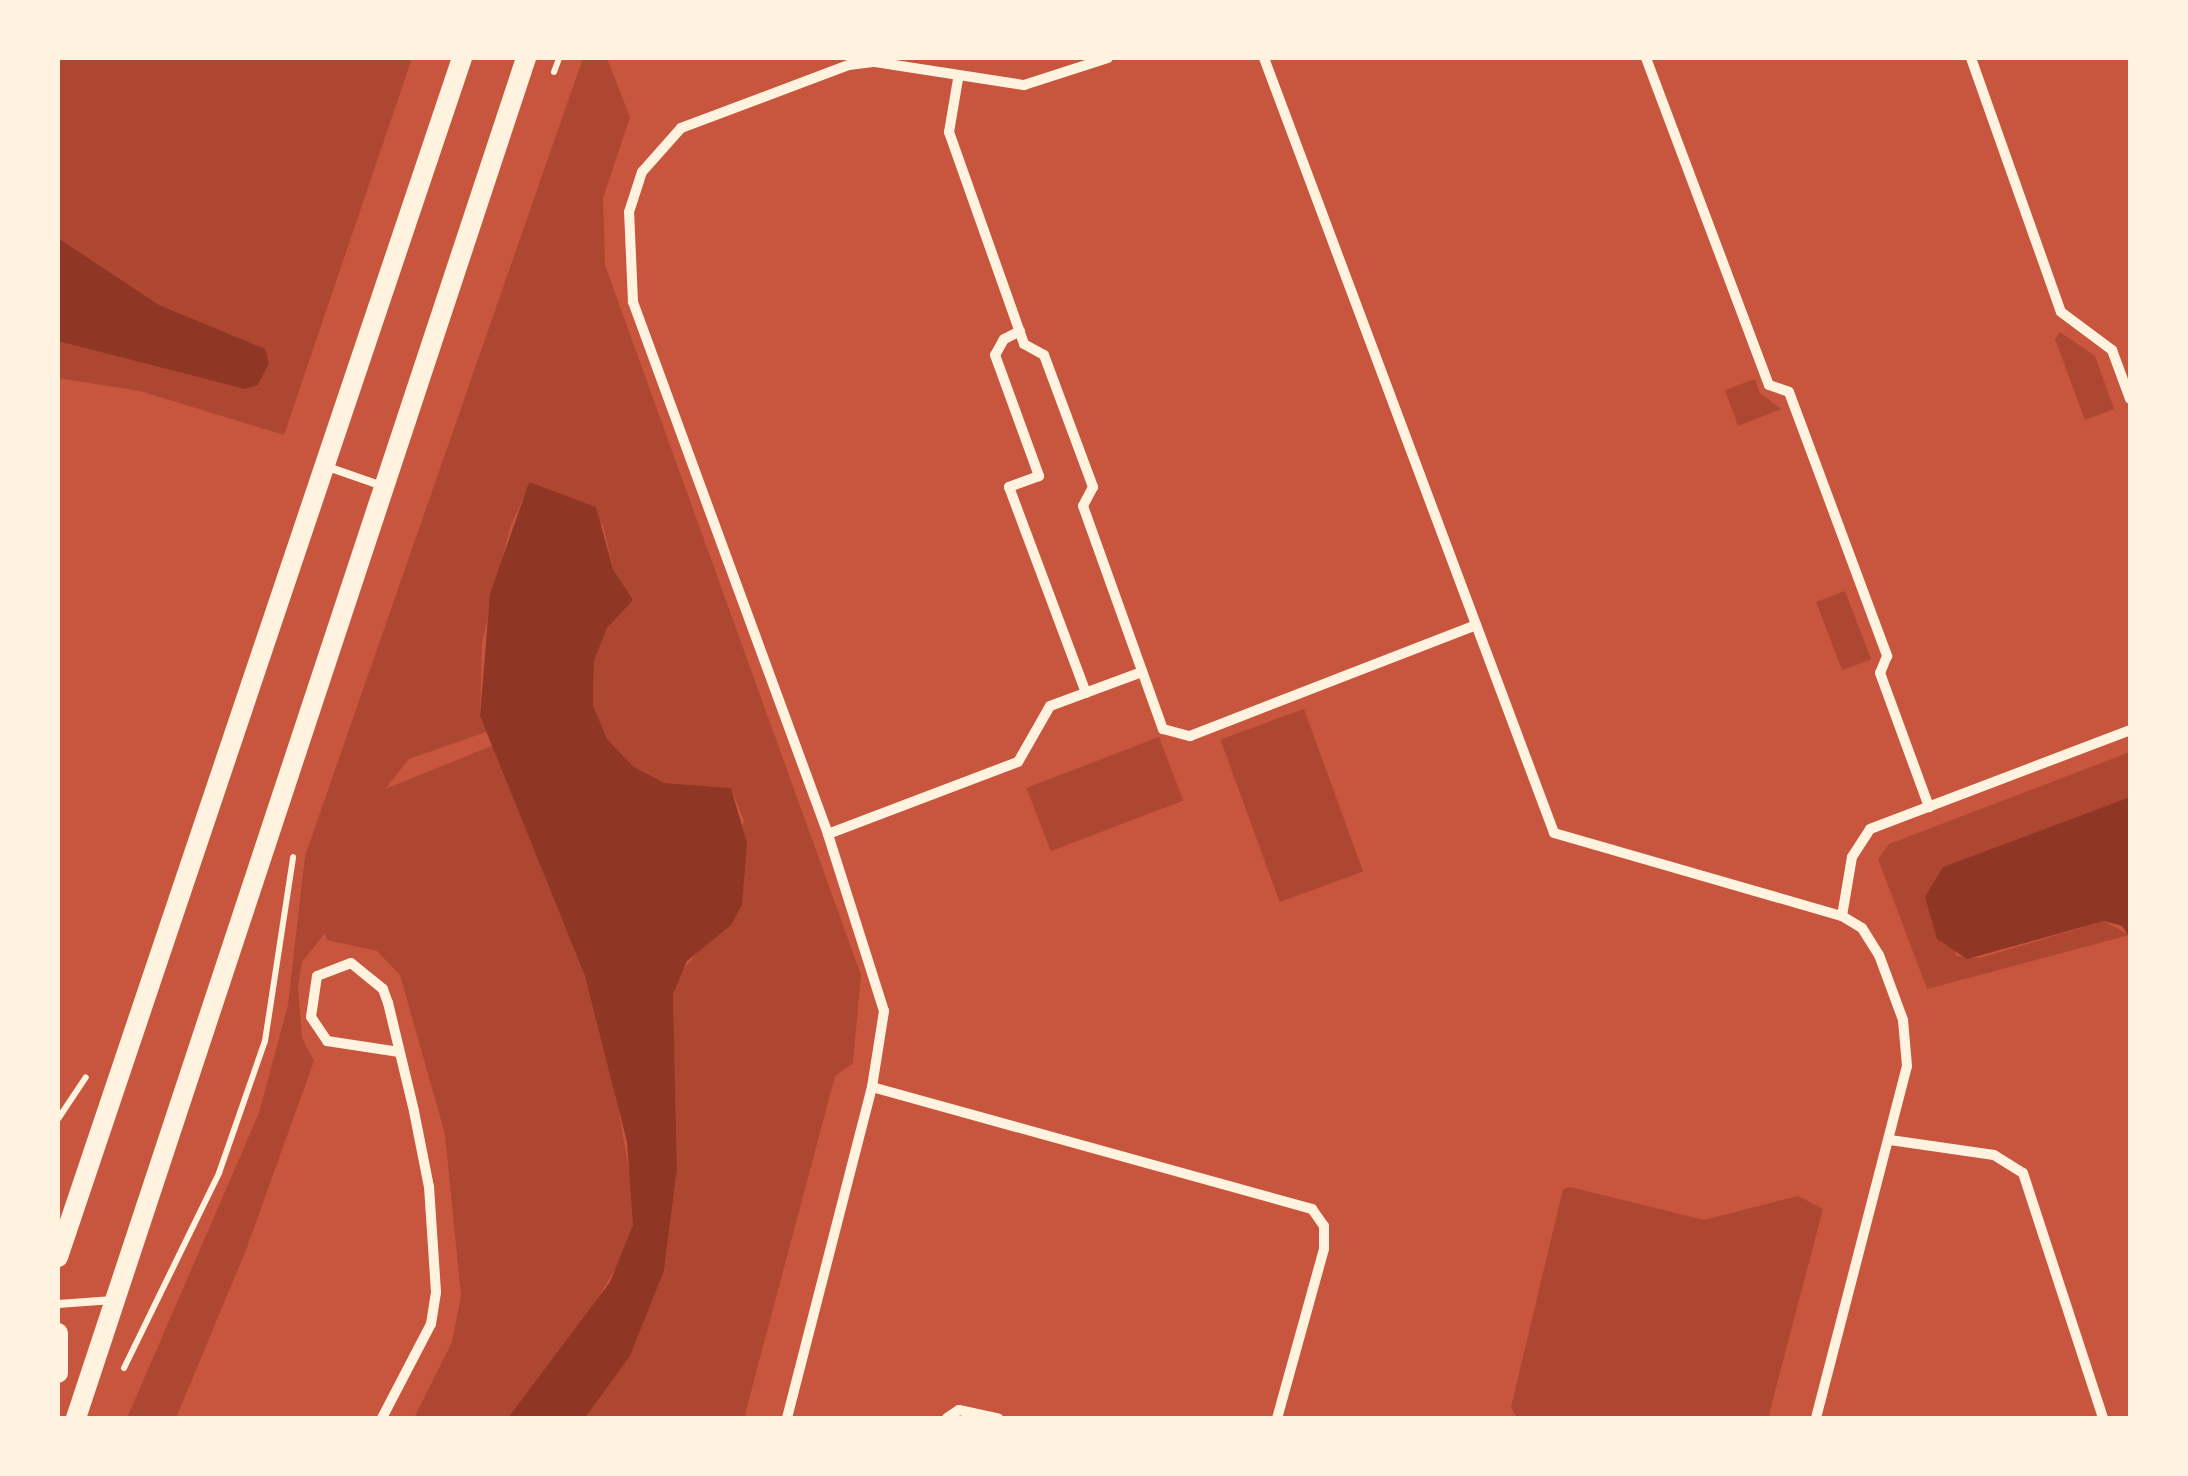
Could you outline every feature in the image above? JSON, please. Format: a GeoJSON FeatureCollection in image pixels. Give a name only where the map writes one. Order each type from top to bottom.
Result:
{"type":"FeatureCollection","features":[{"type":"Feature","properties":{"kind":"main road"},"geometry":{"type":"LineString","coordinates":[[58,1258],[462,58]]}},
{"type":"Feature","properties":{"kind":"main road"},"geometry":{"type":"LineString","coordinates":[[76,1418],[526,58]]}},
{"type":"Feature","properties":{"kind":"main road"},"geometry":{"type":"LineString","coordinates":[[58,1333],[58,1373]]}},
{"type":"Feature","properties":{"kind":"street"},"geometry":{"type":"LineString","coordinates":[[787,1418],[872,1087],[882,1038],[880,990],[828,834],[633,302],[629,212],[654,154],[690,122],[862,61],[958,79],[1041,83],[1108,58]]}},
{"type":"Feature","properties":{"kind":"street"},"geometry":{"type":"LineString","coordinates":[[1264,58],[1554,833],[1842,916],[1872,939],[1903,1020],[1906,1066],[1816,1418]]}},
{"type":"Feature","properties":{"kind":"street"},"geometry":{"type":"LineString","coordinates":[[1646,58],[1769,386],[1789,392],[1886,656],[1880,673],[1928,806]]}},
{"type":"Feature","properties":{"kind":"street"},"geometry":{"type":"LineString","coordinates":[[1971,58],[2061,312],[2112,350],[2130,399]]}},
{"type":"Feature","properties":{"kind":"street"},"geometry":{"type":"LineString","coordinates":[[958,79],[949,132],[1024,344],[1044,356],[1093,487],[1083,506],[1163,728],[1182,738],[1476,625]]}},
{"type":"Feature","properties":{"kind":"street"},"geometry":{"type":"LineString","coordinates":[[1020,330],[1004,339],[995,355],[1039,476],[1009,487],[1086,693]]}},
{"type":"Feature","properties":{"kind":"street"},"geometry":{"type":"LineString","coordinates":[[828,834],[1018,762],[1050,706],[1142,672]]}},
{"type":"Feature","properties":{"kind":"street"},"geometry":{"type":"LineString","coordinates":[[1842,916],[1861,839],[1928,806],[2130,730]]}},
{"type":"Feature","properties":{"kind":"street"},"geometry":{"type":"LineString","coordinates":[[382,1418],[421,1353],[436,1292],[428,1187],[399,1052],[374,977],[340,963],[317,976],[312,1017],[327,1041],[399,1052]]}},
{"type":"Feature","properties":{"kind":"street"},"geometry":{"type":"LineString","coordinates":[[872,1087],[1312,1209],[1324,1226],[1324,1249],[1277,1418]]}},
{"type":"Feature","properties":{"kind":"street"},"geometry":{"type":"LineString","coordinates":[[1890,1140],[1994,1155],[2024,1173],[2103,1418]]}},
{"type":"Feature","properties":{"kind":"street"},"geometry":{"type":"LineString","coordinates":[[947,1418],[956,1410],[998,1418]]}},
{"type":"Feature","properties":{"kind":"lane"},"geometry":{"type":"LineString","coordinates":[[325,466],[385,487]]}},
{"type":"Feature","properties":{"kind":"lane"},"geometry":{"type":"LineString","coordinates":[[58,1304],[113,1300]]}},
{"type":"Feature","properties":{"kind":"path"},"geometry":{"type":"LineString","coordinates":[[552,76],[558,58]]}},
{"type":"Feature","properties":{"kind":"path"},"geometry":{"type":"LineString","coordinates":[[121,1375],[219,1172],[265,1041],[295,838]]}},
{"type":"Feature","properties":{"kind":"shaded area"},"geometry":{"type":"Polygon","coordinates":[[[58,58],[412,58],[284,435],[140,391],[58,378],[58,58]]]}},
{"type":"Feature","properties":{"kind":"shaded area"},"geometry":{"type":"Polygon","coordinates":[[[583,58],[607,58],[630,117],[603,198],[605,265],[861,975],[853,1063],[835,1076],[744,1418],[585,1418],[630,1356],[664,1271],[677,1169],[673,994],[677,977],[700,949],[744,821],[731,788],[666,783],[634,767],[607,739],[593,705],[594,661],[607,628],[632,600],[613,568],[603,525],[530,482],[510,528],[482,642],[480,716],[489,731],[409,759],[385,789],[494,745],[585,976],[613,1076],[633,1195],[633,1225],[623,1256],[574,1337],[508,1418],[414,1418],[452,1342],[461,1296],[445,1134],[400,975],[377,951],[327,940],[325,933],[302,962],[298,986],[302,1038],[314,1061],[246,1250],[176,1418],[127,1418],[259,1113],[288,1005],[305,856],[583,58]]]}},
{"type":"Feature","properties":{"kind":"shaded area"},"geometry":{"type":"Polygon","coordinates":[[[58,238],[159,305],[265,349],[269,363],[258,385],[245,389],[58,341],[58,238]]]}},
{"type":"Feature","properties":{"kind":"shaded area"},"geometry":{"type":"Polygon","coordinates":[[[2060,332],[2095,356],[2114,409],[2085,420],[2055,339],[2060,332]]]}},
{"type":"Feature","properties":{"kind":"shaded area"},"geometry":{"type":"Polygon","coordinates":[[[1755,379],[1760,393],[1781,409],[1738,426],[1725,390],[1755,379]]]}},
{"type":"Feature","properties":{"kind":"shaded area"},"geometry":{"type":"Polygon","coordinates":[[[529,482],[596,507],[613,569],[633,600],[607,628],[594,661],[593,705],[607,739],[634,767],[665,783],[731,788],[747,843],[742,905],[731,925],[687,961],[673,994],[677,1169],[664,1271],[630,1356],[585,1418],[508,1418],[610,1282],[633,1225],[627,1142],[585,976],[480,716],[490,594],[529,482]]]}},
{"type":"Feature","properties":{"kind":"shaded area"},"geometry":{"type":"Polygon","coordinates":[[[1845,591],[1871,659],[1842,670],[1816,602],[1845,591]]]}},
{"type":"Feature","properties":{"kind":"shaded area"},"geometry":{"type":"Polygon","coordinates":[[[1304,709],[1363,872],[1280,902],[1220,739],[1304,709]]]}},
{"type":"Feature","properties":{"kind":"shaded area"},"geometry":{"type":"Polygon","coordinates":[[[1159,737],[1183,800],[1051,851],[1026,788],[1159,737]]]}},
{"type":"Feature","properties":{"kind":"shaded area"},"geometry":{"type":"Polygon","coordinates":[[[2130,752],[2130,797],[1943,867],[1956,956],[1980,958],[2104,921],[2129,935],[1927,989],[1878,859],[1889,844],[2130,752]]]}},
{"type":"Feature","properties":{"kind":"shaded area"},"geometry":{"type":"Polygon","coordinates":[[[2130,797],[2130,938],[2122,926],[2104,921],[1967,959],[1937,939],[1925,897],[1943,867],[2130,797]]]}},
{"type":"Feature","properties":{"kind":"shaded area"},"geometry":{"type":"Polygon","coordinates":[[[1570,1187],[1704,1220],[1798,1196],[1823,1209],[1768,1418],[1517,1418],[1511,1407],[1563,1189],[1570,1187]]]}}]}
